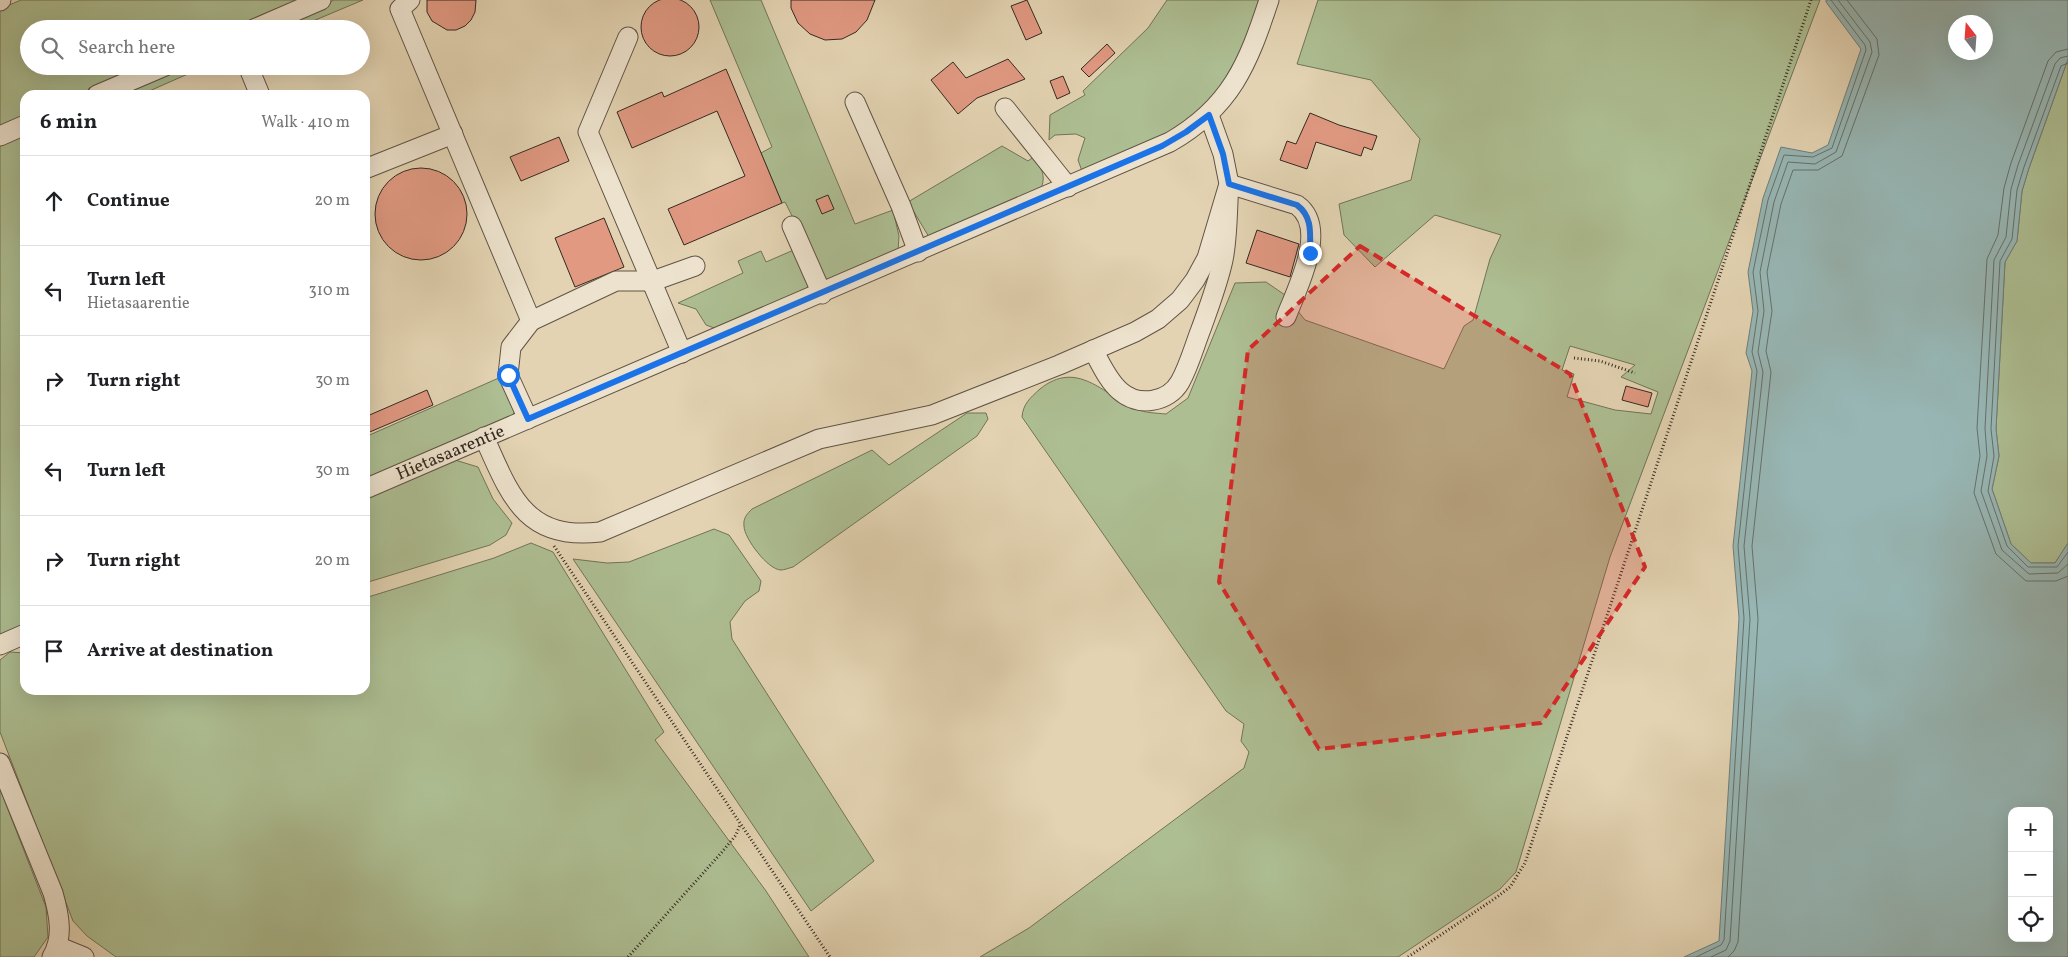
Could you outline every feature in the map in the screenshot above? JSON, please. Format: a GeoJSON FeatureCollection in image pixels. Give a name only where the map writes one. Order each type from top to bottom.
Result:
{"type":"FeatureCollection","features":[{"type":"Feature","properties":{"kind":"street"},"geometry":{"type":"LineString","coordinates":[[275,20],[321,0]]}},
{"type":"Feature","properties":{"kind":"street"},"geometry":{"type":"LineString","coordinates":[[410,0],[400,9],[531,321]]}},
{"type":"Feature","properties":{"kind":"street","name":"Hietasaarentie"},"geometry":{"type":"LineString","coordinates":[[370,487],[822,294],[1170,142],[1209,115],[1228,95],[1243,70],[1254,45],[1269,0]]}},
{"type":"Feature","properties":{"kind":"street"},"geometry":{"type":"LineString","coordinates":[[628,37],[588,132],[682,353]]}},
{"type":"Feature","properties":{"kind":"street"},"geometry":{"type":"LineString","coordinates":[[109,90],[144,75]]}},
{"type":"Feature","properties":{"kind":"street"},"geometry":{"type":"LineString","coordinates":[[252,75],[258,90]]}},
{"type":"Feature","properties":{"kind":"street"},"geometry":{"type":"LineString","coordinates":[[855,102],[901,206],[918,252]]}},
{"type":"Feature","properties":{"kind":"street"},"geometry":{"type":"LineString","coordinates":[[1005,108],[1068,187]]}},
{"type":"Feature","properties":{"kind":"street"},"geometry":{"type":"LineString","coordinates":[[1094,350],[1109,379],[1120,392],[1132,398],[1148,401],[1160,399],[1175,388],[1188,364],[1223,259],[1229,184],[1223,154],[1209,115]]}},
{"type":"Feature","properties":{"kind":"street"},"geometry":{"type":"LineString","coordinates":[[0,136],[20,127]]}},
{"type":"Feature","properties":{"kind":"street"},"geometry":{"type":"LineString","coordinates":[[370,167],[452,134]]}},
{"type":"Feature","properties":{"kind":"street"},"geometry":{"type":"LineString","coordinates":[[1229,184],[1297,205],[1306,212],[1310,226],[1310,253],[1286,317]]}},
{"type":"Feature","properties":{"kind":"street"},"geometry":{"type":"LineString","coordinates":[[484,437],[515,501],[537,521],[558,531],[577,535],[600,532],[818,439],[932,415],[1094,350],[1158,319],[1180,300],[1195,280],[1207,258],[1229,184]]}},
{"type":"Feature","properties":{"kind":"street"},"geometry":{"type":"LineString","coordinates":[[792,226],[822,294]]}},
{"type":"Feature","properties":{"kind":"street"},"geometry":{"type":"LineString","coordinates":[[528,419],[508,375],[511,347],[531,321],[616,281],[653,281],[695,266]]}},
{"type":"Feature","properties":{"kind":"street"},"geometry":{"type":"LineString","coordinates":[[0,645],[20,636]]}},
{"type":"Feature","properties":{"kind":"street"},"geometry":{"type":"LineString","coordinates":[[0,763],[53,893],[59,922],[54,951],[84,957]]}},
{"type":"Feature","properties":{"kind":"path"},"geometry":{"type":"LineString","coordinates":[[1408,957],[1497,897],[1518,876],[1525,863],[1812,0]]}},
{"type":"Feature","properties":{"kind":"path"},"geometry":{"type":"LineString","coordinates":[[1574,358],[1600,361],[1635,373]]}},
{"type":"Feature","properties":{"kind":"path"},"geometry":{"type":"LineString","coordinates":[[537,521],[830,957]]}},
{"type":"Feature","properties":{"kind":"path"},"geometry":{"type":"LineString","coordinates":[[628,957],[722,852],[741,824]]}},
{"type":"Feature","properties":{"kind":"highlighted area"},"geometry":{"type":"Polygon","coordinates":[[[1360,246],[1570,374],[1645,567],[1541,723],[1319,749],[1219,582],[1248,350],[1360,246]]]}},
{"type":"Feature","properties":{"kind":"green space"},"geometry":{"type":"Polygon","coordinates":[[[21,0],[312,0],[266,20],[20,20],[20,75],[137,75],[103,90],[20,90],[20,126],[0,134],[0,9],[21,0]]]}},
{"type":"Feature","properties":{"kind":"green space"},"geometry":{"type":"Polygon","coordinates":[[[334,0],[363,0],[315,20],[287,20],[334,0]]]}},
{"type":"Feature","properties":{"kind":"green space"},"geometry":{"type":"Polygon","coordinates":[[[710,0],[761,0],[855,224],[893,210],[899,236],[898,251],[828,280],[823,277],[785,202],[782,203],[761,153],[772,147],[710,0]]]}},
{"type":"Feature","properties":{"kind":"green space"},"geometry":{"type":"Polygon","coordinates":[[[1167,0],[1261,0],[1236,60],[1213,95],[1199,111],[1163,137],[1134,151],[1082,171],[1078,160],[1085,138],[1076,134],[1055,135],[1049,140],[1050,115],[1085,95],[1083,91],[1148,28],[1167,0]]]}},
{"type":"Feature","properties":{"kind":"green space"},"geometry":{"type":"Polygon","coordinates":[[[1318,0],[1820,0],[1610,557],[1516,872],[1500,889],[1398,957],[980,957],[1029,928],[1244,768],[1249,752],[1241,741],[1244,724],[1226,711],[1022,417],[1028,401],[1040,389],[1053,381],[1066,377],[1078,378],[1090,382],[1136,409],[1166,414],[1188,398],[1235,283],[1266,282],[1285,295],[1305,320],[1444,369],[1464,326],[1473,320],[1490,259],[1501,235],[1435,215],[1375,267],[1344,235],[1339,204],[1411,180],[1420,139],[1371,80],[1297,64],[1318,0]],[[1570,346],[1562,370],[1574,374],[1567,397],[1615,410],[1651,414],[1658,392],[1621,377],[1635,365],[1570,346]]]}},
{"type":"Feature","properties":{"kind":"green space"},"geometry":{"type":"Polygon","coordinates":[[[2068,59],[2068,543],[2055,563],[2031,563],[2011,544],[1992,489],[1999,456],[1996,429],[2005,262],[2017,241],[2022,191],[2068,59]]]}},
{"type":"Feature","properties":{"kind":"green space"},"geometry":{"type":"Polygon","coordinates":[[[154,75],[186,75],[152,90],[120,90],[154,75]]]}},
{"type":"Feature","properties":{"kind":"green space"},"geometry":{"type":"Polygon","coordinates":[[[20,132],[20,628],[0,637],[0,141],[20,132]]]}},
{"type":"Feature","properties":{"kind":"green space"},"geometry":{"type":"Polygon","coordinates":[[[1002,146],[1028,161],[1032,158],[1039,165],[1043,173],[1043,182],[1039,192],[929,237],[908,202],[1002,146]]]}},
{"type":"Feature","properties":{"kind":"green space"},"geometry":{"type":"Polygon","coordinates":[[[796,249],[809,284],[806,290],[717,329],[706,325],[696,309],[678,303],[743,273],[738,261],[761,251],[766,262],[796,249]]]}},
{"type":"Feature","properties":{"kind":"green space"},"geometry":{"type":"Polygon","coordinates":[[[501,377],[516,410],[511,417],[370,478],[370,435],[501,377]]]}},
{"type":"Feature","properties":{"kind":"green space"},"geometry":{"type":"Polygon","coordinates":[[[967,413],[986,413],[988,419],[977,436],[793,567],[781,570],[776,569],[752,545],[745,531],[744,521],[752,509],[872,450],[889,465],[967,413]]]}},
{"type":"Feature","properties":{"kind":"green space"},"geometry":{"type":"Polygon","coordinates":[[[455,460],[478,467],[493,499],[512,523],[506,535],[490,545],[370,581],[370,497],[455,460]]]}},
{"type":"Feature","properties":{"kind":"green space"},"geometry":{"type":"Polygon","coordinates":[[[714,529],[729,535],[761,581],[759,591],[745,601],[730,622],[732,639],[874,861],[811,911],[573,559],[607,563],[629,562],[714,529]]]}},
{"type":"Feature","properties":{"kind":"green space"},"geometry":{"type":"Polygon","coordinates":[[[531,543],[553,552],[664,732],[655,740],[766,891],[809,957],[116,957],[87,936],[73,921],[0,732],[0,660],[10,652],[20,653],[20,695],[370,695],[370,596],[494,558],[531,543]]]}},
{"type":"Feature","properties":{"kind":"green space"},"geometry":{"type":"Polygon","coordinates":[[[0,789],[46,907],[48,937],[34,957],[0,957],[0,789]]]}},
{"type":"Feature","properties":{"kind":"water"},"geometry":{"type":"Polygon","coordinates":[[[1826,0],[2068,0],[2068,59],[2022,191],[2017,241],[2005,262],[1996,429],[1999,456],[1992,489],[2011,544],[2031,563],[2055,563],[2068,543],[2068,957],[1684,957],[1719,941],[1739,618],[1733,546],[1752,371],[1746,353],[1753,311],[1748,272],[1763,198],[1781,147],[1812,153],[1828,145],[1861,49],[1826,0]]]}},
{"type":"Feature","properties":{"kind":"building"},"geometry":{"type":"Polygon","coordinates":[[[427,0],[476,0],[475,12],[465,26],[456,30],[447,30],[432,21],[427,12],[427,0]]]}},
{"type":"Feature","properties":{"kind":"building"},"geometry":{"type":"Polygon","coordinates":[[[659,0],[681,0],[694,11],[698,21],[697,38],[681,54],[670,56],[659,54],[643,38],[641,27],[643,16],[659,0]]]}},
{"type":"Feature","properties":{"kind":"building"},"geometry":{"type":"Polygon","coordinates":[[[791,0],[875,0],[867,20],[856,32],[842,39],[825,40],[810,34],[798,23],[791,8],[791,0]]]}},
{"type":"Feature","properties":{"kind":"building"},"geometry":{"type":"Polygon","coordinates":[[[1027,0],[1042,33],[1026,40],[1011,6],[1027,0]]]}},
{"type":"Feature","properties":{"kind":"building"},"geometry":{"type":"Polygon","coordinates":[[[1107,44],[1115,53],[1089,77],[1081,69],[1107,44]]]}},
{"type":"Feature","properties":{"kind":"building"},"geometry":{"type":"Polygon","coordinates":[[[1008,59],[1025,79],[977,98],[958,114],[931,80],[953,62],[966,78],[1008,59]]]}},
{"type":"Feature","properties":{"kind":"building"},"geometry":{"type":"Polygon","coordinates":[[[726,69],[782,203],[684,245],[668,209],[745,176],[717,111],[632,148],[617,112],[662,92],[664,97],[726,69]]]}},
{"type":"Feature","properties":{"kind":"building"},"geometry":{"type":"Polygon","coordinates":[[[1063,76],[1070,93],[1057,99],[1050,81],[1063,76]]]}},
{"type":"Feature","properties":{"kind":"building"},"geometry":{"type":"Polygon","coordinates":[[[1310,113],[1339,125],[1377,136],[1372,150],[1364,147],[1361,156],[1316,142],[1307,169],[1280,160],[1287,141],[1296,144],[1310,113]]]}},
{"type":"Feature","properties":{"kind":"building"},"geometry":{"type":"Polygon","coordinates":[[[559,137],[569,161],[521,181],[510,157],[559,137]]]}},
{"type":"Feature","properties":{"kind":"building"},"geometry":{"type":"Polygon","coordinates":[[[421,168],[439,171],[454,181],[464,196],[467,214],[464,232],[454,247],[439,257],[421,260],[403,257],[388,247],[378,232],[375,214],[378,196],[388,181],[403,171],[421,168]]]}},
{"type":"Feature","properties":{"kind":"building"},"geometry":{"type":"Polygon","coordinates":[[[828,195],[834,209],[822,214],[816,200],[828,195]]]}},
{"type":"Feature","properties":{"kind":"building"},"geometry":{"type":"Polygon","coordinates":[[[604,218],[624,267],[575,287],[555,238],[604,218]]]}},
{"type":"Feature","properties":{"kind":"building"},"geometry":{"type":"Polygon","coordinates":[[[1257,230],[1299,244],[1290,277],[1246,263],[1257,230]]]}},
{"type":"Feature","properties":{"kind":"building"},"geometry":{"type":"Polygon","coordinates":[[[1626,386],[1652,393],[1648,407],[1622,400],[1626,386]]]}},
{"type":"Feature","properties":{"kind":"building"},"geometry":{"type":"Polygon","coordinates":[[[427,390],[433,405],[370,432],[370,415],[427,390]]]}},
{"type":"Feature","properties":{"kind":"route"},"geometry":{"type":"LineString","coordinates":[[508,375],[528,419],[1162,146],[1178,138],[1209,115],[1219,140],[1229,184],[1297,205],[1306,212],[1310,226],[1310,253]]}}]}
